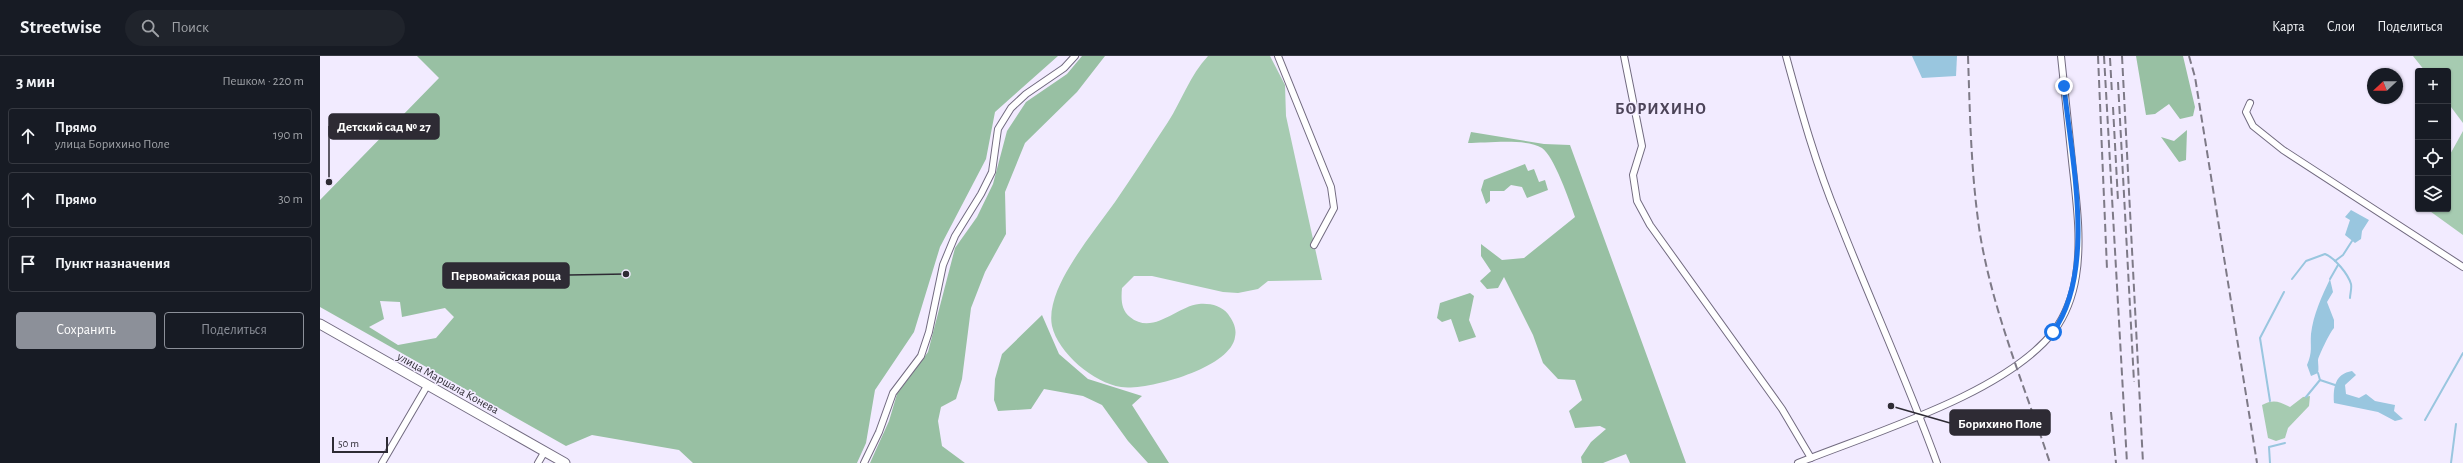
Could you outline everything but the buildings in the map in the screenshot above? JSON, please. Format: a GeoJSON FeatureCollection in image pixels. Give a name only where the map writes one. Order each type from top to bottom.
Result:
{"type":"FeatureCollection","features":[{"type":"Feature","properties":{"kind":"main road","name":"улица Маршала Конева"},"geometry":{"type":"LineString","coordinates":[[320,324],[565,463]]}},
{"type":"Feature","properties":{"kind":"street"},"geometry":{"type":"LineString","coordinates":[[864,463],[879,432],[893,393],[920,356],[928,332],[943,266],[955,236],[982,194],[992,172],[998,129],[1011,108],[1026,94],[1064,68],[1074,56]]}},
{"type":"Feature","properties":{"kind":"street"},"geometry":{"type":"LineString","coordinates":[[1278,56],[1331,187],[1334,208],[1314,245]]}},
{"type":"Feature","properties":{"kind":"street"},"geometry":{"type":"LineString","coordinates":[[1624,56],[1642,146],[1633,175],[1637,202],[1650,225],[1782,409],[1811,458]]}},
{"type":"Feature","properties":{"kind":"street"},"geometry":{"type":"LineString","coordinates":[[1786,56],[1808,137],[1837,217],[1920,415],[1937,463]]}},
{"type":"Feature","properties":{"kind":"street"},"geometry":{"type":"LineString","coordinates":[[1798,463],[1920,415],[1978,388],[2022,361],[2049,336],[2064,315],[2076,277],[2078,256],[2077,201],[2062,56]]}},
{"type":"Feature","properties":{"kind":"street"},"geometry":{"type":"LineString","coordinates":[[2250,103],[2246,112],[2253,126],[2283,150],[2463,267]]}},
{"type":"Feature","properties":{"kind":"street"},"geometry":{"type":"LineString","coordinates":[[382,463],[427,386]]}},
{"type":"Feature","properties":{"kind":"street"},"geometry":{"type":"LineString","coordinates":[[538,463],[545,451]]}},
{"type":"Feature","properties":{"kind":"green space"},"geometry":{"type":"Polygon","coordinates":[[[417,56],[1058,56],[995,112],[986,159],[940,247],[914,332],[875,390],[866,443],[857,463],[693,463],[679,450],[592,435],[566,446],[320,307],[320,200],[439,78],[417,56]],[[380,301],[384,319],[369,327],[398,345],[436,338],[454,317],[445,308],[402,317],[400,302],[380,301]]]}},
{"type":"Feature","properties":{"kind":"green space"},"geometry":{"type":"Polygon","coordinates":[[[1082,56],[1105,56],[1077,92],[1025,143],[1005,192],[1006,234],[985,272],[971,308],[962,379],[956,399],[941,407],[938,421],[942,446],[965,463],[870,463],[889,421],[897,394],[928,352],[955,248],[977,217],[993,184],[1007,131],[1026,102],[1067,74],[1082,56]]]}},
{"type":"Feature","properties":{"kind":"green space"},"geometry":{"type":"Polygon","coordinates":[[[1208,56],[1270,56],[1285,85],[1286,116],[1322,280],[1268,281],[1258,289],[1238,293],[1223,292],[1152,276],[1134,276],[1122,288],[1123,308],[1130,317],[1139,322],[1156,322],[1191,306],[1207,304],[1219,307],[1228,314],[1234,325],[1235,337],[1230,348],[1219,358],[1186,375],[1149,385],[1121,387],[1100,380],[1069,356],[1056,336],[1052,326],[1051,319],[1053,303],[1062,279],[1075,258],[1115,202],[1168,122],[1191,79],[1208,56]]]}},
{"type":"Feature","properties":{"kind":"green space"},"geometry":{"type":"Polygon","coordinates":[[[2136,56],[2183,56],[2195,107],[2193,116],[2180,119],[2169,104],[2155,114],[2146,115],[2136,56]]]}},
{"type":"Feature","properties":{"kind":"green space"},"geometry":{"type":"Polygon","coordinates":[[[2413,56],[2463,56],[2463,123],[2451,107],[2451,68],[2423,68],[2413,56]]]}},
{"type":"Feature","properties":{"kind":"green space"},"geometry":{"type":"Polygon","coordinates":[[[2187,130],[2186,160],[2179,162],[2161,137],[2174,141],[2187,130]]]}},
{"type":"Feature","properties":{"kind":"green space"},"geometry":{"type":"Polygon","coordinates":[[[2463,131],[2463,235],[2431,212],[2451,212],[2451,153],[2463,131]]]}},
{"type":"Feature","properties":{"kind":"green space"},"geometry":{"type":"Polygon","coordinates":[[[1471,132],[1544,144],[1570,145],[1686,463],[1630,463],[1626,454],[1603,463],[1582,463],[1581,457],[1591,442],[1606,429],[1600,426],[1575,428],[1569,411],[1582,400],[1575,380],[1558,379],[1543,363],[1533,335],[1504,277],[1498,288],[1487,289],[1480,281],[1491,271],[1481,256],[1481,244],[1502,260],[1524,258],[1575,217],[1566,191],[1552,160],[1542,148],[1527,143],[1517,142],[1468,143],[1471,132]]]}},
{"type":"Feature","properties":{"kind":"green space"},"geometry":{"type":"Polygon","coordinates":[[[1525,164],[1528,171],[1534,169],[1539,182],[1545,180],[1548,190],[1527,198],[1522,187],[1511,185],[1504,191],[1490,191],[1490,201],[1486,204],[1481,190],[1484,180],[1525,164]]]}},
{"type":"Feature","properties":{"kind":"green space"},"geometry":{"type":"Polygon","coordinates":[[[1470,293],[1474,296],[1469,320],[1476,337],[1459,342],[1451,319],[1442,322],[1437,318],[1440,303],[1470,293]]]}},
{"type":"Feature","properties":{"kind":"green space"},"geometry":{"type":"Polygon","coordinates":[[[1042,315],[1059,354],[1088,379],[1142,396],[1132,405],[1169,463],[1148,463],[1128,441],[1102,405],[1083,396],[1044,389],[1031,409],[998,411],[994,400],[995,379],[1002,354],[1042,315]]]}},
{"type":"Feature","properties":{"kind":"green space"},"geometry":{"type":"Polygon","coordinates":[[[2310,396],[2309,406],[2288,428],[2285,438],[2276,441],[2268,438],[2262,405],[2273,401],[2283,403],[2290,407],[2303,397],[2310,396]]]}},
{"type":"Feature","properties":{"kind":"water"},"geometry":{"type":"Polygon","coordinates":[[[1912,56],[1957,56],[1956,76],[1922,78],[1912,56]]]}},
{"type":"Feature","properties":{"kind":"water"},"geometry":{"type":"Polygon","coordinates":[[[2351,210],[2369,220],[2362,231],[2361,239],[2355,243],[2345,235],[2350,220],[2345,217],[2351,210]]]}},
{"type":"Feature","properties":{"kind":"water"},"geometry":{"type":"Polygon","coordinates":[[[2330,279],[2333,292],[2327,302],[2334,320],[2334,328],[2319,357],[2318,373],[2311,376],[2307,365],[2311,352],[2312,327],[2318,306],[2330,279]]]}},
{"type":"Feature","properties":{"kind":"water"},"geometry":{"type":"Polygon","coordinates":[[[2352,371],[2356,375],[2345,385],[2346,394],[2359,398],[2366,394],[2375,401],[2395,405],[2394,411],[2403,419],[2395,421],[2378,412],[2334,403],[2336,382],[2342,375],[2352,371]]]}},
{"type":"Feature","properties":{"kind":"waterway"},"geometry":{"type":"LineString","coordinates":[[2335,261],[2343,255],[2352,241]]}},
{"type":"Feature","properties":{"kind":"waterway"},"geometry":{"type":"LineString","coordinates":[[2292,279],[2306,261],[2325,254],[2337,263],[2347,276],[2351,286],[2350,298]]}},
{"type":"Feature","properties":{"kind":"waterway"},"geometry":{"type":"LineString","coordinates":[[2330,279],[2338,265]]}},
{"type":"Feature","properties":{"kind":"waterway"},"geometry":{"type":"LineString","coordinates":[[2270,401],[2260,338],[2284,292]]}},
{"type":"Feature","properties":{"kind":"waterway"},"geometry":{"type":"LineString","coordinates":[[2425,420],[2463,353]]}},
{"type":"Feature","properties":{"kind":"waterway"},"geometry":{"type":"LineString","coordinates":[[2306,397],[2320,380],[2318,373]]}},
{"type":"Feature","properties":{"kind":"waterway"},"geometry":{"type":"LineString","coordinates":[[2320,380],[2335,385]]}},
{"type":"Feature","properties":{"kind":"waterway"},"geometry":{"type":"LineString","coordinates":[[2451,463],[2456,424]]}},
{"type":"Feature","properties":{"kind":"waterway"},"geometry":{"type":"LineString","coordinates":[[2270,463],[2269,447],[2285,443]]}},
{"type":"Feature","properties":{"kind":"railway"},"geometry":{"type":"LineString","coordinates":[[1968,56],[1971,145],[1980,234],[2001,321],[2050,463]]}},
{"type":"Feature","properties":{"kind":"railway"},"geometry":{"type":"LineString","coordinates":[[2098,56],[2107,269]]}},
{"type":"Feature","properties":{"kind":"railway"},"geometry":{"type":"LineString","coordinates":[[2104,56],[2127,463]]}},
{"type":"Feature","properties":{"kind":"railway"},"geometry":{"type":"LineString","coordinates":[[2122,56],[2143,463]]}},
{"type":"Feature","properties":{"kind":"railway"},"geometry":{"type":"LineString","coordinates":[[2189,56],[2195,77],[2257,463]]}},
{"type":"Feature","properties":{"kind":"railway"},"geometry":{"type":"LineString","coordinates":[[2110,58],[2112,94]]}},
{"type":"Feature","properties":{"kind":"railway"},"geometry":{"type":"LineString","coordinates":[[2118,82],[2134,382]]}},
{"type":"Feature","properties":{"kind":"railway"},"geometry":{"type":"LineString","coordinates":[[2113,107],[2118,201]]}},
{"type":"Feature","properties":{"kind":"railway"},"geometry":{"type":"LineString","coordinates":[[2111,412],[2116,463]]}},
{"type":"Feature","properties":{"kind":"place","name":"Детский сад № 27"},"geometry":{"type":"Point","coordinates":[329,182]}},
{"type":"Feature","properties":{"kind":"place","name":"Первомайская роща"},"geometry":{"type":"Point","coordinates":[626,274]}},
{"type":"Feature","properties":{"kind":"place","name":"Борихино Поле"},"geometry":{"type":"Point","coordinates":[1891,406]}},
{"type":"Feature","properties":{"kind":"district","name":"БОРИХИНО"},"geometry":{"type":"Point","coordinates":[1661,109]}},
{"type":"Feature","properties":{"kind":"route"},"geometry":{"type":"LineString","coordinates":[[2053,332],[2064,315],[2067,306],[2076,277],[2078,256],[2077,201],[2064,86]]}}]}
